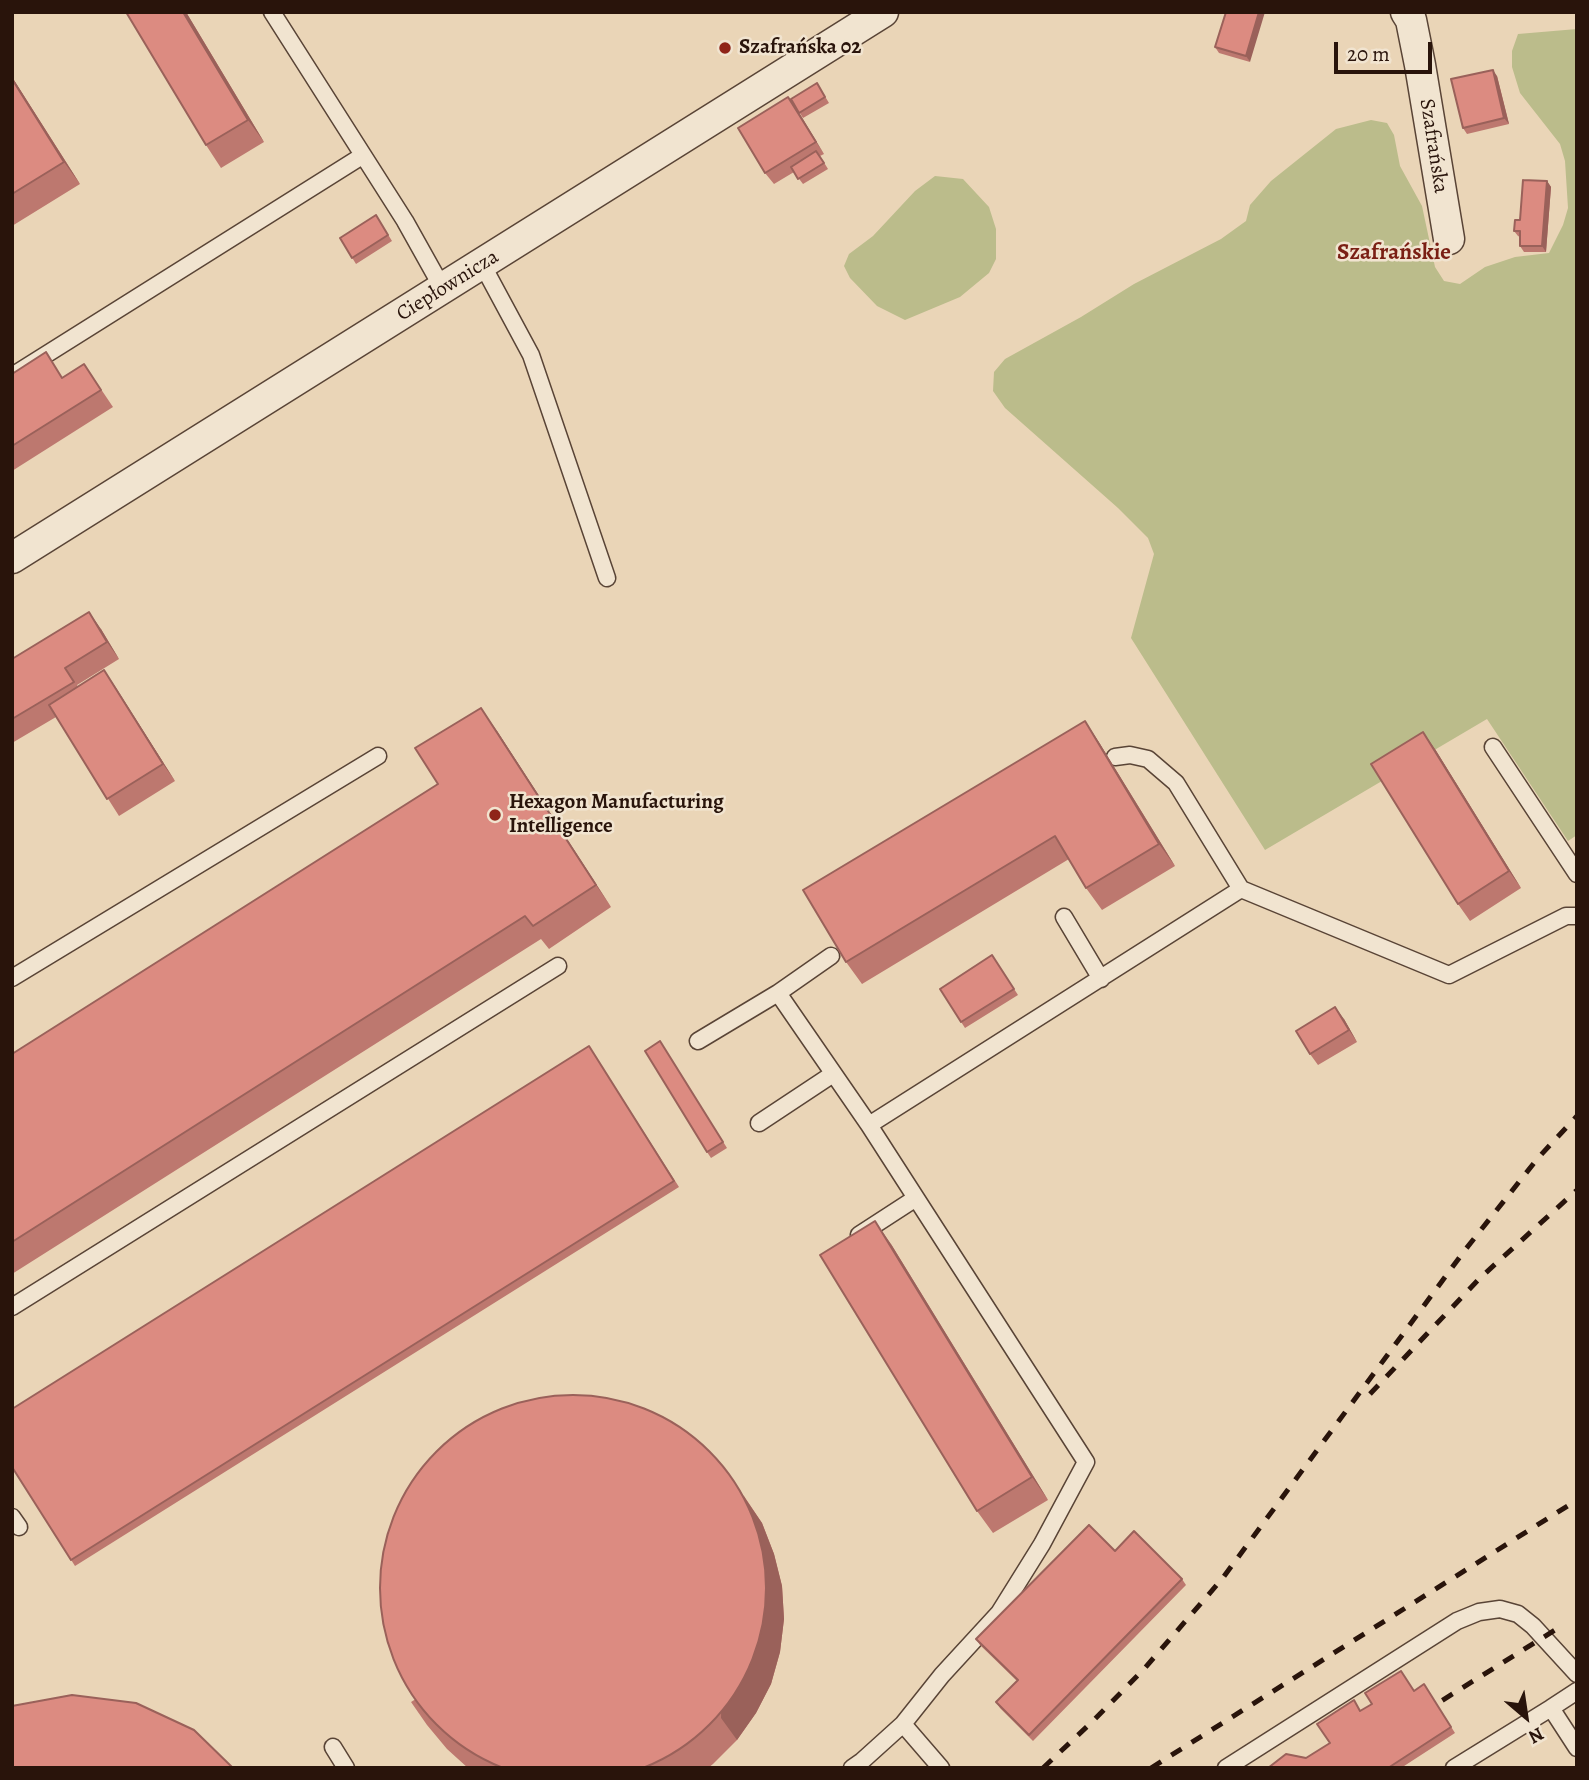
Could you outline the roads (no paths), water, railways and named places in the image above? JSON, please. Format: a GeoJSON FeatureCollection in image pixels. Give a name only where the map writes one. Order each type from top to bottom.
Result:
{"type":"FeatureCollection","features":[{"type":"Feature","properties":{"kind":"street","name":"Ciepłownicza"},"geometry":{"type":"LineString","coordinates":[[12,558],[883,12]]}},
{"type":"Feature","properties":{"kind":"street","name":"Szafrańska"},"geometry":{"type":"LineString","coordinates":[[1406,12],[1411,20],[1420,65],[1449,239]]}},
{"type":"Feature","properties":{"kind":"lane"},"geometry":{"type":"LineString","coordinates":[[272,12],[405,221],[443,289]]}},
{"type":"Feature","properties":{"kind":"lane"},"geometry":{"type":"LineString","coordinates":[[12,376],[362,156]]}},
{"type":"Feature","properties":{"kind":"lane"},"geometry":{"type":"LineString","coordinates":[[482,264],[531,355],[607,578]]}},
{"type":"Feature","properties":{"kind":"lane"},"geometry":{"type":"LineString","coordinates":[[1493,747],[1577,874]]}},
{"type":"Feature","properties":{"kind":"lane"},"geometry":{"type":"LineString","coordinates":[[1115,757],[1130,755],[1148,759],[1176,783],[1241,890],[1449,975],[1566,916],[1577,916]]}},
{"type":"Feature","properties":{"kind":"lane"},"geometry":{"type":"LineString","coordinates":[[12,978],[378,756]]}},
{"type":"Feature","properties":{"kind":"lane"},"geometry":{"type":"LineString","coordinates":[[869,1125],[1241,890]]}},
{"type":"Feature","properties":{"kind":"lane"},"geometry":{"type":"LineString","coordinates":[[1063,917],[1101,979]]}},
{"type":"Feature","properties":{"kind":"lane"},"geometry":{"type":"LineString","coordinates":[[698,1041],[778,993],[831,956]]}},
{"type":"Feature","properties":{"kind":"lane"},"geometry":{"type":"LineString","coordinates":[[12,1307],[558,966]]}},
{"type":"Feature","properties":{"kind":"lane"},"geometry":{"type":"LineString","coordinates":[[778,993],[869,1125],[1086,1462],[1042,1544],[999,1613],[942,1675],[903,1724],[852,1768]]}},
{"type":"Feature","properties":{"kind":"lane"},"geometry":{"type":"LineString","coordinates":[[759,1122],[833,1074]]}},
{"type":"Feature","properties":{"kind":"lane"},"geometry":{"type":"LineString","coordinates":[[848,1242],[916,1198]]}},
{"type":"Feature","properties":{"kind":"lane"},"geometry":{"type":"LineString","coordinates":[[1226,1768],[1457,1620],[1479,1612],[1500,1609],[1518,1614],[1533,1626],[1577,1674]]}},
{"type":"Feature","properties":{"kind":"lane"},"geometry":{"type":"LineString","coordinates":[[1454,1768],[1577,1691]]}},
{"type":"Feature","properties":{"kind":"lane"},"geometry":{"type":"LineString","coordinates":[[1551,1708],[1577,1748]]}},
{"type":"Feature","properties":{"kind":"lane"},"geometry":{"type":"LineString","coordinates":[[903,1724],[942,1768]]}},
{"type":"Feature","properties":{"kind":"lane"},"geometry":{"type":"LineString","coordinates":[[333,1747],[346,1768]]}},
{"type":"Feature","properties":{"kind":"railway"},"geometry":{"type":"LineString","coordinates":[[1043,1768],[1144,1669],[1222,1579],[1465,1250],[1538,1158],[1577,1116]]}},
{"type":"Feature","properties":{"kind":"railway"},"geometry":{"type":"LineString","coordinates":[[1370,1394],[1480,1278],[1577,1190]]}},
{"type":"Feature","properties":{"kind":"railway"},"geometry":{"type":"LineString","coordinates":[[1151,1768],[1577,1500]]}},
{"type":"Feature","properties":{"kind":"railway"},"geometry":{"type":"LineString","coordinates":[[1422,1713],[1555,1630]]}},
{"type":"Feature","properties":{"kind":"place","name":"Szafrańska 02"},"geometry":{"type":"Point","coordinates":[725,48]}},
{"type":"Feature","properties":{"kind":"place","name":"Hexagon Manufacturing Intelligence"},"geometry":{"type":"Point","coordinates":[495,815]}},
{"type":"Feature","properties":{"kind":"district","name":"Szafrańskie"},"geometry":{"type":"Point","coordinates":[1394,253]}}]}
